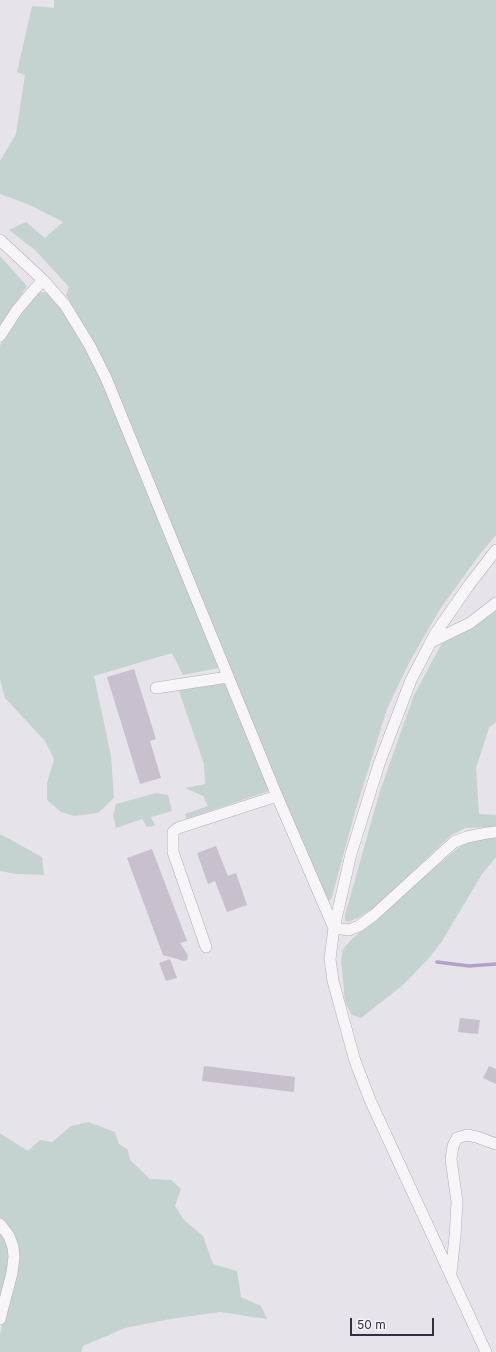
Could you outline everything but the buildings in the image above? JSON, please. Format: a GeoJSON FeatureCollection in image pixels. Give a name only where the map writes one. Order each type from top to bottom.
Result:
{"type":"FeatureCollection","features":[{"type":"Feature","properties":{"kind":"street"},"geometry":{"type":"LineString","coordinates":[[0,240],[43,280],[65,305],[90,346],[106,378],[277,796],[334,928]]}},
{"type":"Feature","properties":{"kind":"street"},"geometry":{"type":"LineString","coordinates":[[0,336],[21,306],[43,280]]}},
{"type":"Feature","properties":{"kind":"street"},"geometry":{"type":"LineString","coordinates":[[486,1352],[370,1100],[355,1061],[332,981],[330,959],[334,928],[351,854],[379,764],[411,680],[431,642],[469,585],[496,550]]}},
{"type":"Feature","properties":{"kind":"street"},"geometry":{"type":"LineString","coordinates":[[431,642],[470,623],[496,603]]}},
{"type":"Feature","properties":{"kind":"street"},"geometry":{"type":"LineString","coordinates":[[156,688],[228,677]]}},
{"type":"Feature","properties":{"kind":"street"},"geometry":{"type":"LineString","coordinates":[[206,947],[173,852],[173,832],[178,828],[277,796]]}},
{"type":"Feature","properties":{"kind":"street"},"geometry":{"type":"LineString","coordinates":[[334,928],[349,930],[359,926],[374,915],[454,842],[467,836],[496,832]]}},
{"type":"Feature","properties":{"kind":"street"},"geometry":{"type":"LineString","coordinates":[[451,1274],[457,1202],[451,1159],[453,1146],[458,1138],[467,1135],[477,1136],[496,1144]]}},
{"type":"Feature","properties":{"kind":"street"},"geometry":{"type":"LineString","coordinates":[[0,1224],[9,1236],[13,1247],[14,1257],[12,1273],[0,1319]]}},
{"type":"Feature","properties":{"kind":"shaded area"},"geometry":{"type":"Polygon","coordinates":[[[54,0],[496,0],[496,535],[480,554],[440,609],[410,661],[387,709],[355,812],[330,900],[327,900],[322,895],[100,356],[66,295],[69,287],[35,250],[9,230],[26,222],[45,238],[63,222],[30,205],[0,194],[0,161],[16,134],[25,75],[17,72],[32,6],[54,8],[54,0]]]}},
{"type":"Feature","properties":{"kind":"shaded area"},"geometry":{"type":"Polygon","coordinates":[[[0,256],[27,286],[0,329],[0,256]]]}},
{"type":"Feature","properties":{"kind":"shaded area"},"geometry":{"type":"Polygon","coordinates":[[[41,292],[50,293],[68,317],[103,382],[219,668],[183,675],[172,653],[94,676],[111,756],[114,798],[98,813],[74,816],[61,812],[47,800],[47,783],[54,759],[45,741],[5,698],[0,679],[0,346],[4,336],[34,294],[41,292]]]}},
{"type":"Feature","properties":{"kind":"shaded area"},"geometry":{"type":"Polygon","coordinates":[[[496,610],[496,722],[489,728],[476,768],[479,814],[496,815],[496,827],[465,828],[450,836],[375,907],[360,917],[348,922],[345,921],[345,915],[380,791],[414,695],[442,643],[478,623],[496,610]]]}},
{"type":"Feature","properties":{"kind":"shaded area"},"geometry":{"type":"Polygon","coordinates":[[[225,683],[269,791],[186,819],[185,814],[208,806],[203,796],[185,788],[205,784],[204,764],[178,688],[225,683]]]}},
{"type":"Feature","properties":{"kind":"shaded area"},"geometry":{"type":"Polygon","coordinates":[[[156,793],[168,795],[172,811],[151,817],[155,826],[147,827],[142,819],[116,828],[113,815],[116,804],[156,793]]]}},
{"type":"Feature","properties":{"kind":"shaded area"},"geometry":{"type":"Polygon","coordinates":[[[0,834],[42,857],[44,875],[16,874],[0,871],[0,834]]]}},
{"type":"Feature","properties":{"kind":"shaded area"},"geometry":{"type":"Polygon","coordinates":[[[496,837],[496,857],[482,874],[442,941],[429,958],[403,985],[361,1018],[352,1015],[345,1002],[341,959],[343,949],[351,940],[465,842],[496,837]]]}},
{"type":"Feature","properties":{"kind":"shaded area"},"geometry":{"type":"Polygon","coordinates":[[[88,1122],[115,1132],[119,1144],[128,1150],[130,1160],[150,1179],[171,1180],[181,1189],[175,1206],[184,1220],[203,1236],[213,1264],[237,1271],[241,1297],[261,1306],[267,1319],[220,1312],[170,1319],[125,1328],[83,1346],[81,1352],[0,1352],[0,1335],[4,1314],[12,1233],[0,1217],[0,1133],[28,1151],[40,1140],[52,1142],[71,1126],[88,1122]]]}},
{"type":"Feature","properties":{"kind":"shaded area"},"geometry":{"type":"Polygon","coordinates":[[[0,1231],[9,1248],[8,1272],[0,1300],[0,1231]]]}},
{"type":"Feature","properties":{"kind":"waterway"},"geometry":{"type":"LineString","coordinates":[[437,962],[469,966],[496,964]]}}]}
